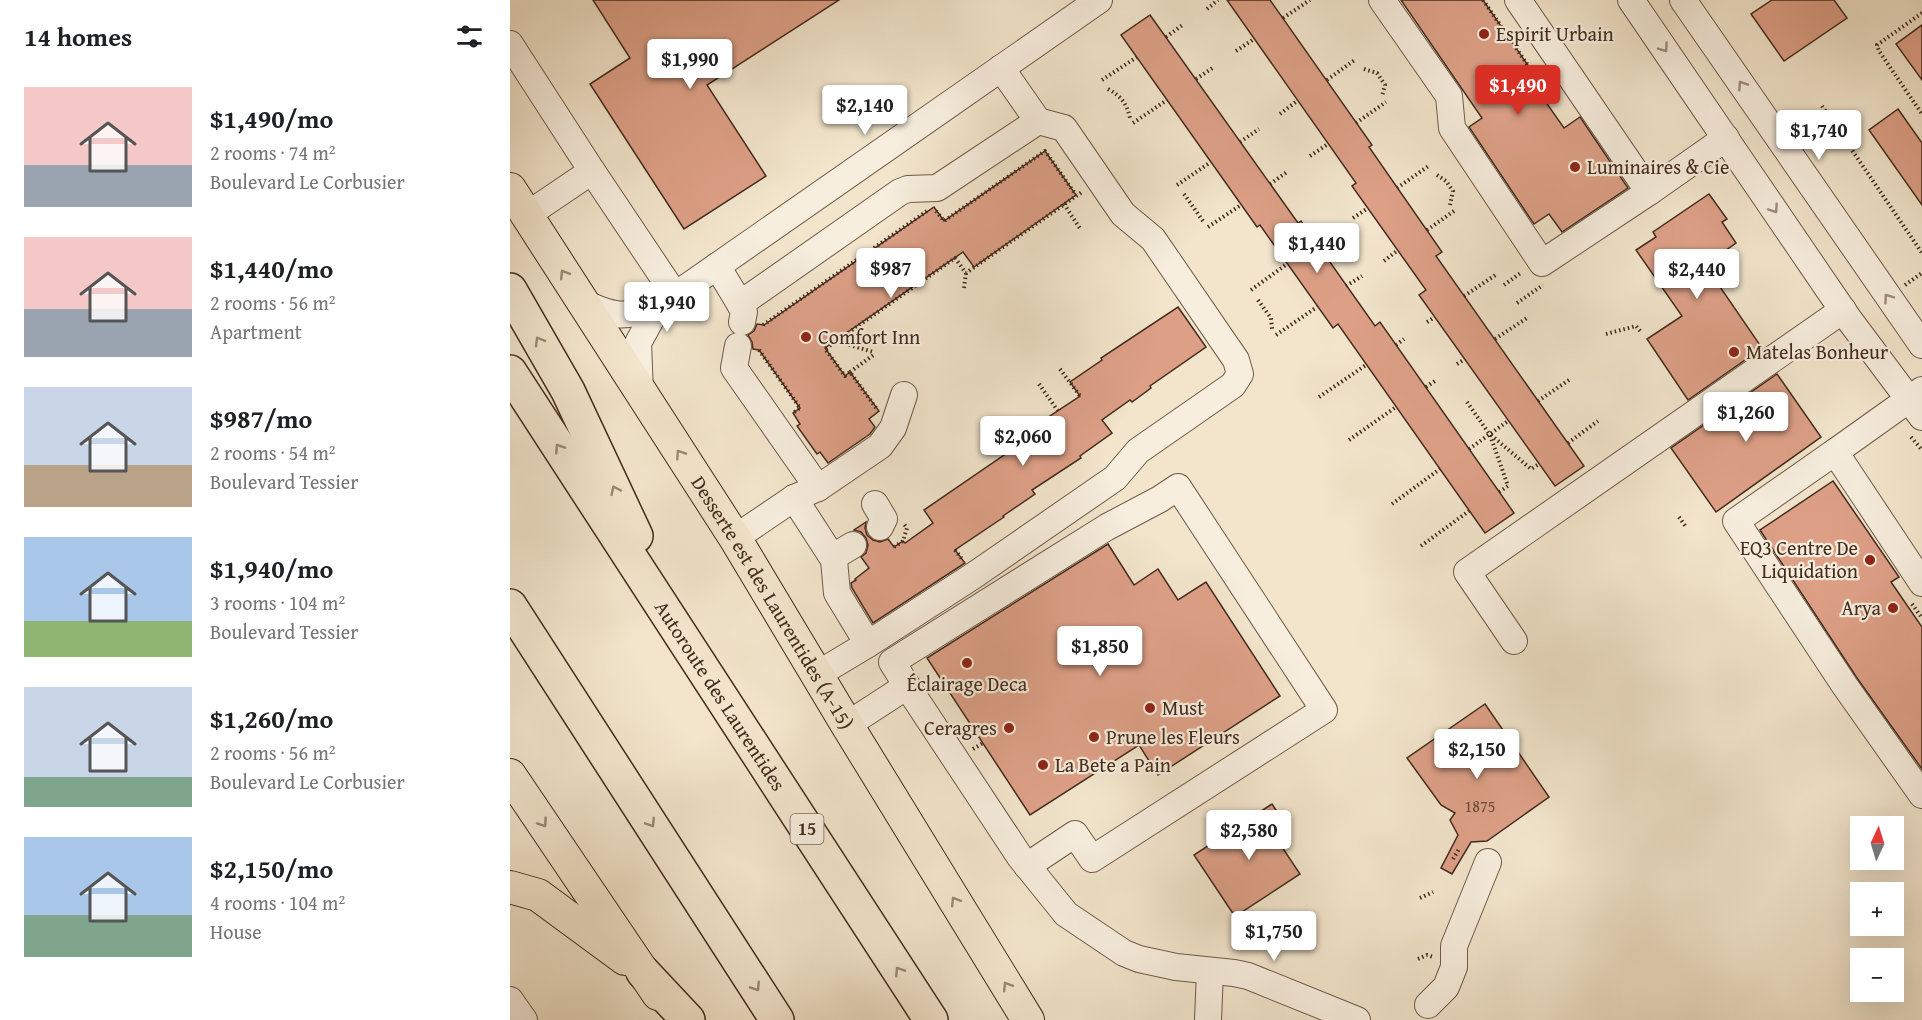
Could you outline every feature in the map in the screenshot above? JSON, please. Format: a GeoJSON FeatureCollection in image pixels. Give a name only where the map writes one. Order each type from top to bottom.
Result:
{"type":"FeatureCollection","features":[{"type":"Feature","properties":{"kind":"highway"},"geometry":{"type":"LineString","coordinates":[[510,290],[568,391],[683,638]]}},
{"type":"Feature","properties":{"kind":"highway","name":"Autoroute des Laurentides"},"geometry":{"type":"LineString","coordinates":[[510,372],[931,1020]]}},
{"type":"Feature","properties":{"kind":"highway"},"geometry":{"type":"LineString","coordinates":[[510,606],[777,1020]]}},
{"type":"Feature","properties":{"kind":"highway"},"geometry":{"type":"LineString","coordinates":[[510,640],[619,774]]}},
{"type":"Feature","properties":{"kind":"highway"},"geometry":{"type":"LineString","coordinates":[[643,972],[688,1020]]}},
{"type":"Feature","properties":{"kind":"main road","name":"Desserte est des Laurentides (A-15)"},"geometry":{"type":"LineString","coordinates":[[510,189],[735,538],[1028,1020]]}},
{"type":"Feature","properties":{"kind":"main road"},"geometry":{"type":"LineString","coordinates":[[510,775],[676,1020]]}},
{"type":"Feature","properties":{"kind":"main road"},"geometry":{"type":"LineString","coordinates":[[510,887],[537,895],[643,972]]}},
{"type":"Feature","properties":{"kind":"street"},"geometry":{"type":"LineString","coordinates":[[582,302],[601,311],[621,316],[666,301],[1099,0]]}},
{"type":"Feature","properties":{"kind":"street"},"geometry":{"type":"LineString","coordinates":[[1382,0],[1449,96],[1452,128],[1542,262],[1650,192],[1726,138]]}},
{"type":"Feature","properties":{"kind":"street"},"geometry":{"type":"LineString","coordinates":[[1518,0],[1650,192]]}},
{"type":"Feature","properties":{"kind":"street"},"geometry":{"type":"LineString","coordinates":[[1631,0],[1843,310],[1912,398]]}},
{"type":"Feature","properties":{"kind":"street"},"geometry":{"type":"LineString","coordinates":[[1683,0],[1922,345]]}},
{"type":"Feature","properties":{"kind":"street"},"geometry":{"type":"LineString","coordinates":[[510,44],[592,171],[666,301]]}},
{"type":"Feature","properties":{"kind":"street"},"geometry":{"type":"LineString","coordinates":[[818,674],[973,576],[1115,478],[1138,451],[1233,386],[1238,378],[1240,369],[1236,360],[1153,239],[1123,214],[1064,128],[1038,121],[1001,68]]}},
{"type":"Feature","properties":{"kind":"street"},"geometry":{"type":"LineString","coordinates":[[717,266],[746,317],[900,192],[908,189],[938,188],[1038,121]]}},
{"type":"Feature","properties":{"kind":"street"},"geometry":{"type":"LineString","coordinates":[[527,215],[592,171]]}},
{"type":"Feature","properties":{"kind":"street"},"geometry":{"type":"LineString","coordinates":[[640,393],[638,343],[666,301]]}},
{"type":"Feature","properties":{"kind":"street"},"geometry":{"type":"LineString","coordinates":[[1514,641],[1467,572],[1843,310]]}},
{"type":"Feature","properties":{"kind":"street"},"geometry":{"type":"LineString","coordinates":[[745,348],[734,368],[818,488]]}},
{"type":"Feature","properties":{"kind":"street"},"geometry":{"type":"LineString","coordinates":[[1922,378],[1912,398],[1736,521],[1839,676],[1922,795]]}},
{"type":"Feature","properties":{"kind":"street"},"geometry":{"type":"LineString","coordinates":[[735,538],[794,498],[818,488],[880,446],[893,428],[904,395]]}},
{"type":"Feature","properties":{"kind":"street"},"geometry":{"type":"LineString","coordinates":[[1835,452],[1922,583]]}},
{"type":"Feature","properties":{"kind":"street"},"geometry":{"type":"LineString","coordinates":[[1027,866],[1075,834],[1092,859],[1324,710],[1178,487],[1160,499],[1107,526],[892,662],[1027,866],[1066,914],[1130,956],[1176,967],[1234,973],[1260,980],[1357,1020]]}},
{"type":"Feature","properties":{"kind":"street"},"geometry":{"type":"LineString","coordinates":[[794,498],[843,551],[836,564],[837,593],[868,644]]}},
{"type":"Feature","properties":{"kind":"street"},"geometry":{"type":"LineString","coordinates":[[847,725],[907,686]]}},
{"type":"Feature","properties":{"kind":"street"},"geometry":{"type":"LineString","coordinates":[[1425,1012],[1446,987],[1454,967],[1437,955],[1488,862]]}},
{"type":"Feature","properties":{"kind":"street"},"geometry":{"type":"LineString","coordinates":[[1208,1020],[1210,970]]}},
{"type":"Feature","properties":{"kind":"street"},"geometry":{"type":"LineString","coordinates":[[510,1000],[524,1020]]}},
{"type":"Feature","properties":{"kind":"path"},"geometry":{"type":"LineString","coordinates":[[1206,9],[1218,0]]}},
{"type":"Feature","properties":{"kind":"path"},"geometry":{"type":"LineString","coordinates":[[1283,18],[1310,0]]}},
{"type":"Feature","properties":{"kind":"path"},"geometry":{"type":"LineString","coordinates":[[1483,0],[1536,77]]}},
{"type":"Feature","properties":{"kind":"path"},"geometry":{"type":"LineString","coordinates":[[1922,13],[1877,45],[1922,114]]}},
{"type":"Feature","properties":{"kind":"path"},"geometry":{"type":"LineString","coordinates":[[1166,37],[1184,24]]}},
{"type":"Feature","properties":{"kind":"path"},"geometry":{"type":"LineString","coordinates":[[1236,51],[1254,39]]}},
{"type":"Feature","properties":{"kind":"path"},"geometry":{"type":"LineString","coordinates":[[1102,80],[1137,57]]}},
{"type":"Feature","properties":{"kind":"path"},"geometry":{"type":"LineString","coordinates":[[1327,81],[1356,59]]}},
{"type":"Feature","properties":{"kind":"path"},"geometry":{"type":"LineString","coordinates":[[1880,66],[1887,62]]}},
{"type":"Feature","properties":{"kind":"path"},"geometry":{"type":"LineString","coordinates":[[1196,79],[1214,67]]}},
{"type":"Feature","properties":{"kind":"path"},"geometry":{"type":"LineString","coordinates":[[1364,69],[1377,73],[1385,85],[1382,96]]}},
{"type":"Feature","properties":{"kind":"path"},"geometry":{"type":"LineString","coordinates":[[1108,89],[1119,94],[1132,120],[1167,100]]}},
{"type":"Feature","properties":{"kind":"path"},"geometry":{"type":"LineString","coordinates":[[1280,114],[1297,101]]}},
{"type":"Feature","properties":{"kind":"path"},"geometry":{"type":"LineString","coordinates":[[1356,123],[1386,102]]}},
{"type":"Feature","properties":{"kind":"path"},"geometry":{"type":"LineString","coordinates":[[1822,106],[1922,253]]}},
{"type":"Feature","properties":{"kind":"path"},"geometry":{"type":"LineString","coordinates":[[1240,142],[1258,129]]}},
{"type":"Feature","properties":{"kind":"path"},"geometry":{"type":"LineString","coordinates":[[1310,156],[1328,144]]}},
{"type":"Feature","properties":{"kind":"path"},"geometry":{"type":"LineString","coordinates":[[746,317],[764,325],[934,207],[944,221],[1045,150],[1076,195],[966,273]]}},
{"type":"Feature","properties":{"kind":"path"},"geometry":{"type":"LineString","coordinates":[[1178,185],[1211,162]]}},
{"type":"Feature","properties":{"kind":"path"},"geometry":{"type":"LineString","coordinates":[[1396,188],[1430,165]]}},
{"type":"Feature","properties":{"kind":"path"},"geometry":{"type":"LineString","coordinates":[[1270,184],[1287,171]]}},
{"type":"Feature","properties":{"kind":"path"},"geometry":{"type":"LineString","coordinates":[[1437,175],[1446,181],[1453,191],[1450,205]]}},
{"type":"Feature","properties":{"kind":"path"},"geometry":{"type":"LineString","coordinates":[[1184,194],[1203,221]]}},
{"type":"Feature","properties":{"kind":"path"},"geometry":{"type":"LineString","coordinates":[[1064,204],[1081,230]]}},
{"type":"Feature","properties":{"kind":"path"},"geometry":{"type":"LineString","coordinates":[[1208,227],[1241,205]]}},
{"type":"Feature","properties":{"kind":"path"},"geometry":{"type":"LineString","coordinates":[[1353,218],[1368,208]]}},
{"type":"Feature","properties":{"kind":"path"},"geometry":{"type":"LineString","coordinates":[[1427,230],[1454,211]]}},
{"type":"Feature","properties":{"kind":"path"},"geometry":{"type":"LineString","coordinates":[[1317,244],[1331,234]]}},
{"type":"Feature","properties":{"kind":"path"},"geometry":{"type":"LineString","coordinates":[[1384,261],[1398,250]]}},
{"type":"Feature","properties":{"kind":"path"},"geometry":{"type":"LineString","coordinates":[[836,341],[874,353],[844,376],[825,349],[836,341],[955,258],[966,273],[964,288]]}},
{"type":"Feature","properties":{"kind":"path"},"geometry":{"type":"LineString","coordinates":[[1251,290],[1287,264]]}},
{"type":"Feature","properties":{"kind":"path"},"geometry":{"type":"LineString","coordinates":[[1904,286],[1922,273]]}},
{"type":"Feature","properties":{"kind":"path"},"geometry":{"type":"LineString","coordinates":[[1464,296],[1497,274]]}},
{"type":"Feature","properties":{"kind":"path"},"geometry":{"type":"LineString","coordinates":[[1346,286],[1362,276]]}},
{"type":"Feature","properties":{"kind":"path"},"geometry":{"type":"LineString","coordinates":[[1258,300],[1271,318],[1272,329]]}},
{"type":"Feature","properties":{"kind":"path"},"geometry":{"type":"LineString","coordinates":[[1276,335],[1317,307]]}},
{"type":"Feature","properties":{"kind":"path"},"geometry":{"type":"LineString","coordinates":[[1427,322],[1435,317]]}},
{"type":"Feature","properties":{"kind":"path"},"geometry":{"type":"LineString","coordinates":[[1494,339],[1527,318]]}},
{"type":"Feature","properties":{"kind":"path"},"geometry":{"type":"LineString","coordinates":[[1606,334],[1636,326],[1642,333]]}},
{"type":"Feature","properties":{"kind":"path"},"geometry":{"type":"LineString","coordinates":[[1396,345],[1404,339]]}},
{"type":"Feature","properties":{"kind":"path"},"geometry":{"type":"LineString","coordinates":[[745,348],[759,350],[800,408],[793,413],[795,417],[789,421]]}},
{"type":"Feature","properties":{"kind":"path"},"geometry":{"type":"LineString","coordinates":[[1457,364],[1465,359]]}},
{"type":"Feature","properties":{"kind":"path"},"geometry":{"type":"LineString","coordinates":[[1319,397],[1366,364]]}},
{"type":"Feature","properties":{"kind":"path"},"geometry":{"type":"LineString","coordinates":[[1060,369],[1080,396]]}},
{"type":"Feature","properties":{"kind":"path"},"geometry":{"type":"LineString","coordinates":[[850,372],[879,411]]}},
{"type":"Feature","properties":{"kind":"path"},"geometry":{"type":"LineString","coordinates":[[1538,401],[1569,380]]}},
{"type":"Feature","properties":{"kind":"path"},"geometry":{"type":"LineString","coordinates":[[1426,387],[1435,381]]}},
{"type":"Feature","properties":{"kind":"path"},"geometry":{"type":"LineString","coordinates":[[1039,384],[1058,411]]}},
{"type":"Feature","properties":{"kind":"path"},"geometry":{"type":"LineString","coordinates":[[1467,402],[1490,435],[1531,470],[1539,464]]}},
{"type":"Feature","properties":{"kind":"path"},"geometry":{"type":"LineString","coordinates":[[1349,440],[1396,407]]}},
{"type":"Feature","properties":{"kind":"path"},"geometry":{"type":"LineString","coordinates":[[1469,449],[1508,421]]}},
{"type":"Feature","properties":{"kind":"path"},"geometry":{"type":"LineString","coordinates":[[1568,443],[1598,421]]}},
{"type":"Feature","properties":{"kind":"path"},"geometry":{"type":"LineString","coordinates":[[1490,435],[1508,486],[1499,492]]}},
{"type":"Feature","properties":{"kind":"path"},"geometry":{"type":"LineString","coordinates":[[1392,504],[1440,470]]}},
{"type":"Feature","properties":{"kind":"path"},"geometry":{"type":"LineString","coordinates":[[1421,546],[1469,511]]}},
{"type":"Feature","properties":{"kind":"path"},"geometry":{"type":"LineString","coordinates":[[1679,517],[1686,527]]}},
{"type":"Feature","properties":{"kind":"path"},"geometry":{"type":"LineString","coordinates":[[1453,859],[1459,849]]}},
{"type":"Feature","properties":{"kind":"path"},"geometry":{"type":"LineString","coordinates":[[1420,898],[1433,892]]}},
{"type":"Feature","properties":{"kind":"path"},"geometry":{"type":"LineString","coordinates":[[1236,913],[1251,937]]}},
{"type":"Feature","properties":{"kind":"building"},"geometry":{"type":"Polygon","coordinates":[[[593,0],[839,0],[707,85],[766,176],[684,229],[590,84],[630,58],[593,0]]]}},
{"type":"Feature","properties":{"kind":"building"},"geometry":{"type":"Polygon","coordinates":[[[1227,0],[1270,0],[1372,145],[1369,147],[1442,252],[1436,256],[1584,466],[1555,486],[1419,295],[1426,290],[1352,186],[1356,183],[1227,0]]]}},
{"type":"Feature","properties":{"kind":"building"},"geometry":{"type":"Polygon","coordinates":[[[1401,0],[1483,0],[1538,80],[1533,84],[1564,128],[1580,117],[1628,188],[1562,232],[1549,214],[1534,224],[1469,127],[1482,118],[1401,0]]]}},
{"type":"Feature","properties":{"kind":"building"},"geometry":{"type":"Polygon","coordinates":[[[1772,0],[1834,0],[1847,18],[1784,61],[1751,14],[1772,0]]]}},
{"type":"Feature","properties":{"kind":"building"},"geometry":{"type":"Polygon","coordinates":[[[1150,15],[1298,223],[1301,221],[1375,326],[1380,322],[1514,513],[1485,533],[1338,324],[1333,328],[1260,225],[1257,227],[1121,35],[1150,15]]]}},
{"type":"Feature","properties":{"kind":"building"},"geometry":{"type":"Polygon","coordinates":[[[1922,25],[1922,80],[1896,44],[1922,25]]]}},
{"type":"Feature","properties":{"kind":"building"},"geometry":{"type":"Polygon","coordinates":[[[1898,109],[1922,143],[1922,205],[1869,130],[1898,109]]]}},
{"type":"Feature","properties":{"kind":"building"},"geometry":{"type":"Polygon","coordinates":[[[1045,151],[1076,195],[974,267],[963,252],[825,348],[845,376],[850,372],[879,411],[869,419],[875,427],[870,434],[828,463],[820,452],[817,454],[797,426],[800,424],[793,413],[800,408],[759,350],[753,349],[748,335],[754,331],[757,324],[764,325],[934,207],[944,221],[1045,151]]]}},
{"type":"Feature","properties":{"kind":"building"},"geometry":{"type":"Polygon","coordinates":[[[1709,194],[1727,219],[1722,222],[1736,243],[1705,265],[1762,348],[1688,400],[1647,339],[1682,316],[1636,250],[1656,237],[1653,232],[1709,194]]]}},
{"type":"Feature","properties":{"kind":"building"},"geometry":{"type":"Polygon","coordinates":[[[1178,307],[1206,347],[1150,386],[1151,388],[1132,402],[1130,400],[1102,420],[1112,433],[1080,456],[1081,458],[1032,490],[1035,494],[955,550],[965,563],[873,623],[852,588],[851,583],[869,568],[861,557],[866,553],[868,545],[866,538],[861,532],[854,530],[866,522],[867,535],[873,540],[880,542],[888,539],[894,547],[903,541],[905,543],[933,523],[924,510],[1004,455],[1001,451],[1080,396],[1070,382],[1102,360],[1101,358],[1178,307]]]}},
{"type":"Feature","properties":{"kind":"building"},"geometry":{"type":"Polygon","coordinates":[[[1777,374],[1821,437],[1716,512],[1671,448],[1777,374]]]}},
{"type":"Feature","properties":{"kind":"building"},"geometry":{"type":"Polygon","coordinates":[[[1833,481],[1899,577],[1891,582],[1922,627],[1922,769],[1857,678],[1760,530],[1833,481]]]}},
{"type":"Feature","properties":{"kind":"building"},"geometry":{"type":"Polygon","coordinates":[[[1108,544],[1134,585],[1158,569],[1178,600],[1206,582],[1280,696],[1158,775],[1139,745],[1030,815],[927,658],[1108,544]]]}},
{"type":"Feature","properties":{"kind":"building"},"geometry":{"type":"Polygon","coordinates":[[[1485,704],[1549,797],[1487,841],[1471,842],[1452,874],[1441,868],[1458,835],[1450,820],[1455,813],[1441,805],[1407,758],[1485,704]]]}},
{"type":"Feature","properties":{"kind":"building"},"geometry":{"type":"Polygon","coordinates":[[[1272,804],[1287,827],[1274,835],[1300,874],[1239,914],[1232,912],[1194,855],[1272,804]]]}},
{"type":"Feature","properties":{"kind":"place","name":"Espirit Urbain"},"geometry":{"type":"Point","coordinates":[1484,34]}},
{"type":"Feature","properties":{"kind":"place","name":"Luminaires & Cie"},"geometry":{"type":"Point","coordinates":[1575,167]}},
{"type":"Feature","properties":{"kind":"place","name":"Comfort Inn"},"geometry":{"type":"Point","coordinates":[806,337]}},
{"type":"Feature","properties":{"kind":"place","name":"Matelas Bonheur"},"geometry":{"type":"Point","coordinates":[1734,352]}},
{"type":"Feature","properties":{"kind":"place","name":"EQ3 Centre De Liquidation"},"geometry":{"type":"Point","coordinates":[1870,560]}},
{"type":"Feature","properties":{"kind":"place","name":"Arya"},"geometry":{"type":"Point","coordinates":[1893,608]}},
{"type":"Feature","properties":{"kind":"place","name":"Éclairage Deca"},"geometry":{"type":"Point","coordinates":[967,663]}},
{"type":"Feature","properties":{"kind":"place","name":"Must"},"geometry":{"type":"Point","coordinates":[1150,708]}},
{"type":"Feature","properties":{"kind":"place","name":"Ceragres"},"geometry":{"type":"Point","coordinates":[1009,728]}},
{"type":"Feature","properties":{"kind":"place","name":"Prune les Fleurs"},"geometry":{"type":"Point","coordinates":[1094,737]}},
{"type":"Feature","properties":{"kind":"place","name":"La Bete a Pain"},"geometry":{"type":"Point","coordinates":[1043,765]}}]}
